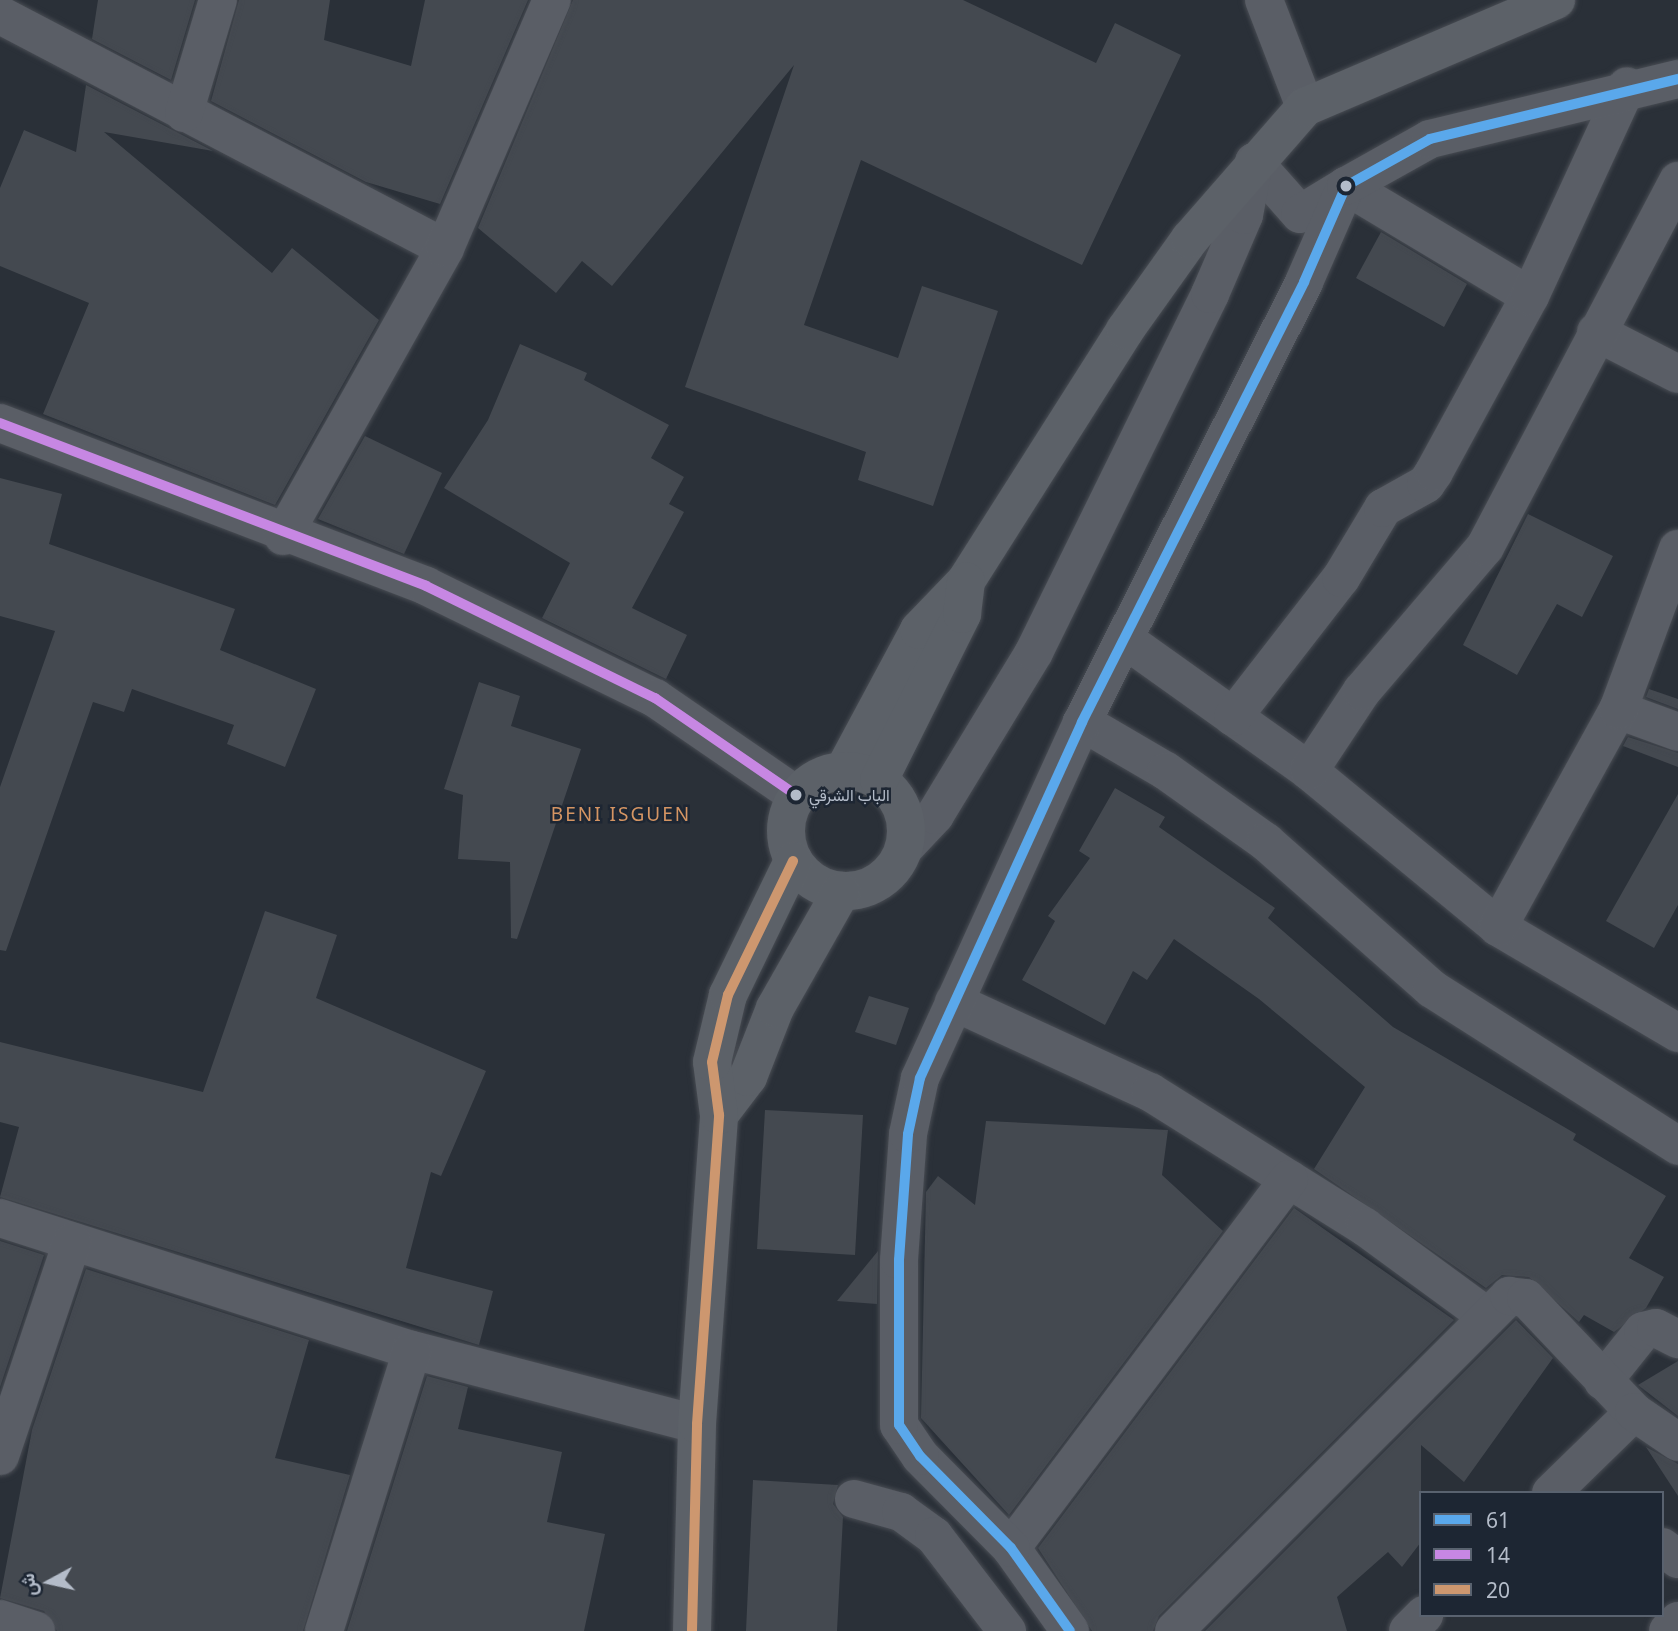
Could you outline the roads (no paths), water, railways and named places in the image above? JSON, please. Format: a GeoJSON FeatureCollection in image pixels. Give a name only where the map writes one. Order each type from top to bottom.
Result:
{"type":"FeatureCollection","features":[{"type":"Feature","properties":{"kind":"main road"},"geometry":{"type":"LineString","coordinates":[[862,775],[962,614],[966,581],[1125,330],[1254,162],[1304,107],[1556,0]]}},
{"type":"Feature","properties":{"kind":"main road"},"geometry":{"type":"LineString","coordinates":[[826,774],[862,775],[903,810],[905,847],[881,881],[841,892],[820,887],[793,860],[785,828],[796,795],[826,774]]}},
{"type":"Feature","properties":{"kind":"main road"},"geometry":{"type":"LineString","coordinates":[[692,1631],[697,1423],[719,1115],[712,1062],[727,995],[793,860]]}},
{"type":"Feature","properties":{"kind":"main road"},"geometry":{"type":"LineString","coordinates":[[719,1115],[748,1077],[775,1008],[841,892]]}},
{"type":"Feature","properties":{"kind":"street"},"geometry":{"type":"LineString","coordinates":[[184,113],[218,0]]}},
{"type":"Feature","properties":{"kind":"street"},"geometry":{"type":"LineString","coordinates":[[283,536],[445,248],[552,0]]}},
{"type":"Feature","properties":{"kind":"street"},"geometry":{"type":"LineString","coordinates":[[1264,0],[1304,107]]}},
{"type":"Feature","properties":{"kind":"street"},"geometry":{"type":"LineString","coordinates":[[0,15],[445,248]]}},
{"type":"Feature","properties":{"kind":"street"},"geometry":{"type":"LineString","coordinates":[[1254,162],[1300,214],[1430,139],[1627,86],[1678,79]]}},
{"type":"Feature","properties":{"kind":"street"},"geometry":{"type":"LineString","coordinates":[[1233,716],[1341,578],[1383,508],[1426,484],[1530,296],[1627,86]]}},
{"type":"Feature","properties":{"kind":"street"},"geometry":{"type":"LineString","coordinates":[[905,847],[935,815],[1034,652],[1210,294],[1244,215],[1254,162]]}},
{"type":"Feature","properties":{"kind":"street"},"geometry":{"type":"LineString","coordinates":[[1309,771],[1362,691],[1485,547],[1596,332],[1678,181]]}},
{"type":"Feature","properties":{"kind":"street"},"geometry":{"type":"LineString","coordinates":[[1346,186],[1530,296]]}},
{"type":"Feature","properties":{"kind":"street"},"geometry":{"type":"LineString","coordinates":[[1070,1631],[1011,1548],[920,1456],[896,1408],[908,1133],[920,1078],[1082,722],[1127,641],[1346,186]]}},
{"type":"Feature","properties":{"kind":"street"},"geometry":{"type":"LineString","coordinates":[[1596,332],[1678,374]]}},
{"type":"Feature","properties":{"kind":"street"},"geometry":{"type":"LineString","coordinates":[[0,423],[283,536],[426,586],[655,698],[796,795]]}},
{"type":"Feature","properties":{"kind":"street"},"geometry":{"type":"LineString","coordinates":[[1498,927],[1618,710],[1678,549]]}},
{"type":"Feature","properties":{"kind":"street"},"geometry":{"type":"LineString","coordinates":[[1127,641],[1309,771],[1498,927],[1678,1033]]}},
{"type":"Feature","properties":{"kind":"street"},"geometry":{"type":"LineString","coordinates":[[1618,710],[1678,732]]}},
{"type":"Feature","properties":{"kind":"street"},"geometry":{"type":"LineString","coordinates":[[1082,722],[1166,771],[1266,842],[1432,989],[1678,1146]]}},
{"type":"Feature","properties":{"kind":"street"},"geometry":{"type":"LineString","coordinates":[[954,1002],[1107,1069],[1289,1179],[1488,1317]]}},
{"type":"Feature","properties":{"kind":"street"},"geometry":{"type":"LineString","coordinates":[[1011,1548],[1289,1179]]}},
{"type":"Feature","properties":{"kind":"street"},"geometry":{"type":"LineString","coordinates":[[0,1218],[412,1350],[697,1423]]}},
{"type":"Feature","properties":{"kind":"street"},"geometry":{"type":"LineString","coordinates":[[0,1456],[72,1242]]}},
{"type":"Feature","properties":{"kind":"street"},"geometry":{"type":"LineString","coordinates":[[1174,1631],[1504,1298],[1526,1298],[1634,1412],[1678,1442]]}},
{"type":"Feature","properties":{"kind":"street"},"geometry":{"type":"LineString","coordinates":[[1603,1381],[1643,1331],[1657,1328],[1678,1339]]}},
{"type":"Feature","properties":{"kind":"street"},"geometry":{"type":"LineString","coordinates":[[324,1631],[412,1350]]}},
{"type":"Feature","properties":{"kind":"street"},"geometry":{"type":"LineString","coordinates":[[1570,1487],[1634,1412]]}},
{"type":"Feature","properties":{"kind":"street"},"geometry":{"type":"LineString","coordinates":[[854,1499],[901,1512],[934,1536],[1007,1631]]}},
{"type":"Feature","properties":{"kind":"street"},"geometry":{"type":"LineString","coordinates":[[1408,1631],[1422,1617]]}},
{"type":"Feature","properties":{"kind":"street"},"geometry":{"type":"LineString","coordinates":[[0,1619],[36,1631]]}},
{"type":"Feature","properties":{"kind":"street"},"geometry":{"type":"LineString","coordinates":[[1668,1631],[1678,1621]]}},
{"type":"Feature","properties":{"kind":"place","name":"الباب الشرقي"},"geometry":{"type":"Point","coordinates":[796,795]}},
{"type":"Feature","properties":{"kind":"district","name":"BENI ISGUEN"},"geometry":{"type":"Point","coordinates":[621,815]}}]}
